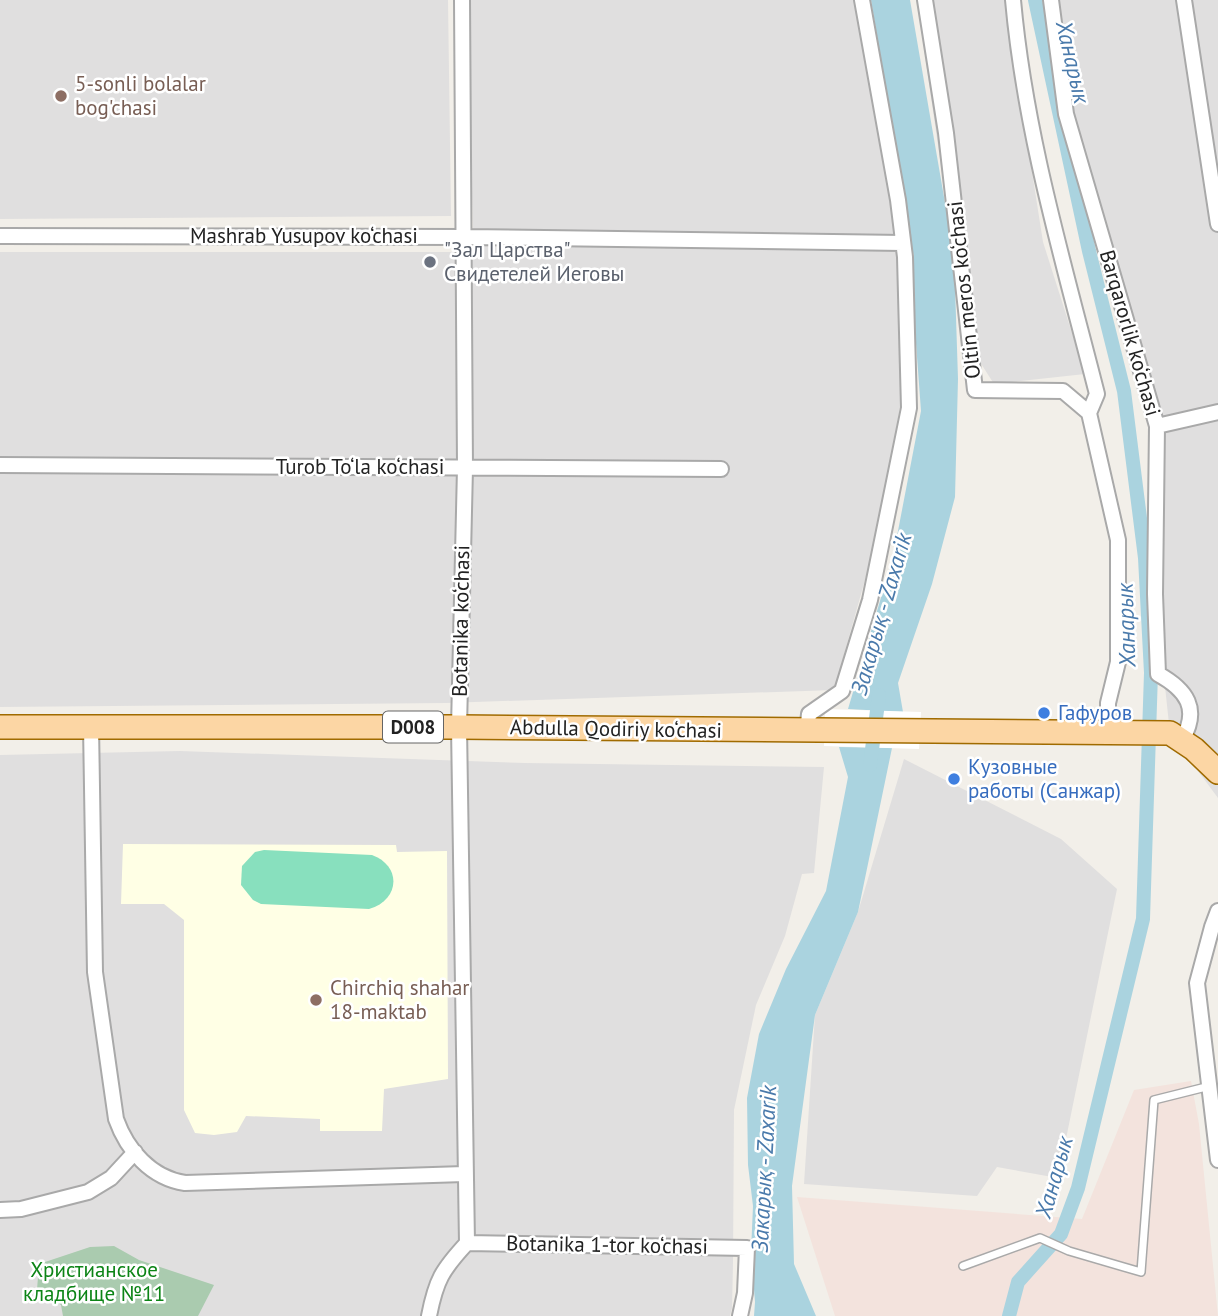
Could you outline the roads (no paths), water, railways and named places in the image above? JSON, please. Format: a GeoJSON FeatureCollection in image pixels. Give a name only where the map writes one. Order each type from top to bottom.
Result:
{"type":"FeatureCollection","features":[{"type":"Feature","properties":{"kind":"main road","name":"Abdulla Qodiriy ko‘chasi"},"geometry":{"type":"LineString","coordinates":[[0,727],[1108,731],[1176,737]]}},
{"type":"Feature","properties":{"kind":"main road"},"geometry":{"type":"LineString","coordinates":[[1176,737],[1218,772]]}},
{"type":"Feature","properties":{"kind":"street","name":"Botanika ko‘chasi"},"geometry":{"type":"LineString","coordinates":[[462,0],[465,468],[459,727],[467,1243]]}},
{"type":"Feature","properties":{"kind":"street"},"geometry":{"type":"LineString","coordinates":[[816,732],[809,714],[842,691],[870,600],[909,408],[905,257],[898,200],[862,0]]}},
{"type":"Feature","properties":{"kind":"street","name":"Oltin meros ko‘chasi"},"geometry":{"type":"LineString","coordinates":[[925,0],[946,133],[975,390],[1063,391],[1089,413]]}},
{"type":"Feature","properties":{"kind":"street"},"geometry":{"type":"LineString","coordinates":[[1013,0],[1018,58],[1043,182],[1097,394],[1089,413],[1118,540],[1118,662],[1108,703],[1108,731]]}},
{"type":"Feature","properties":{"kind":"street","name":"Barqarorlik ko‘chasi"},"geometry":{"type":"LineString","coordinates":[[1051,0],[1066,114],[1157,426],[1158,674],[1177,684],[1188,703],[1191,725],[1176,737]]}},
{"type":"Feature","properties":{"kind":"street"},"geometry":{"type":"LineString","coordinates":[[1184,0],[1218,224]]}},
{"type":"Feature","properties":{"kind":"street","name":"Mashrab Yusupov ko‘chasi"},"geometry":{"type":"LineString","coordinates":[[0,236],[465,237],[903,243]]}},
{"type":"Feature","properties":{"kind":"street"},"geometry":{"type":"LineString","coordinates":[[1157,426],[1218,412]]}},
{"type":"Feature","properties":{"kind":"street","name":"Turob To‘la ko‘chasi"},"geometry":{"type":"LineString","coordinates":[[0,465],[721,469]]}},
{"type":"Feature","properties":{"kind":"street"},"geometry":{"type":"LineString","coordinates":[[91,726],[95,972],[116,1119],[135,1152],[156,1173],[185,1183],[464,1174]]}},
{"type":"Feature","properties":{"kind":"street"},"geometry":{"type":"LineString","coordinates":[[1218,911],[1198,983],[1218,1160]]}},
{"type":"Feature","properties":{"kind":"street"},"geometry":{"type":"LineString","coordinates":[[0,1210],[21,1209],[88,1192],[111,1178],[135,1152]]}},
{"type":"Feature","properties":{"kind":"street"},"geometry":{"type":"LineString","coordinates":[[429,1316],[435,1286],[441,1273],[467,1243]]}},
{"type":"Feature","properties":{"kind":"street","name":"Botanika 1-tor ko‘chasi"},"geometry":{"type":"LineString","coordinates":[[467,1243],[747,1248],[745,1293],[740,1316]]}},
{"type":"Feature","properties":{"kind":"lane"},"geometry":{"type":"LineString","coordinates":[[963,1266],[1040,1238],[1069,1251],[1140,1272],[1154,1100],[1210,1086]]}},
{"type":"Feature","properties":{"kind":"water"},"geometry":{"type":"Polygon","coordinates":[[[871,0],[910,0],[954,255],[958,379],[955,497],[932,584],[898,683],[903,712],[848,709],[893,557],[921,411],[912,289],[914,258],[871,0]]]}},
{"type":"Feature","properties":{"kind":"water"},"geometry":{"type":"Polygon","coordinates":[[[839,747],[892,748],[858,912],[815,1015],[792,1186],[794,1264],[816,1316],[754,1316],[751,1252],[753,1206],[748,1165],[747,1098],[759,1034],[786,969],[826,891],[848,777],[839,747]]]}},
{"type":"Feature","properties":{"kind":"waterway","name":"Ханарык"},"geometry":{"type":"LineString","coordinates":[[1009,1316],[1018,1282],[1061,1234],[1078,1188],[1143,919],[1151,673],[1145,558],[1124,391],[1089,251],[1035,0]]}},
{"type":"Feature","properties":{"kind":"waterway","name":"Закарық - Zaxarik"},"geometry":{"type":"LineString","coordinates":[[870,765],[879,695]]}},
{"type":"Feature","properties":{"kind":"place","name":"5-sonli bolalar bog'chasi"},"geometry":{"type":"Point","coordinates":[61,96]}},
{"type":"Feature","properties":{"kind":"place","name":"\"Зал Царства\" Свидетелей Иеговы"},"geometry":{"type":"Point","coordinates":[430,262]}},
{"type":"Feature","properties":{"kind":"place","name":"Гафуров"},"geometry":{"type":"Point","coordinates":[1044,713]}},
{"type":"Feature","properties":{"kind":"place","name":"Кузовные работы (Санжар)"},"geometry":{"type":"Point","coordinates":[954,779]}},
{"type":"Feature","properties":{"kind":"place","name":"Chirchiq shahar 18-maktab"},"geometry":{"type":"Point","coordinates":[316,1000]}},
{"type":"Feature","properties":{"kind":"park label","name":"Христианское кладбище №11"},"geometry":{"type":"Point","coordinates":[94,1282]}}]}
